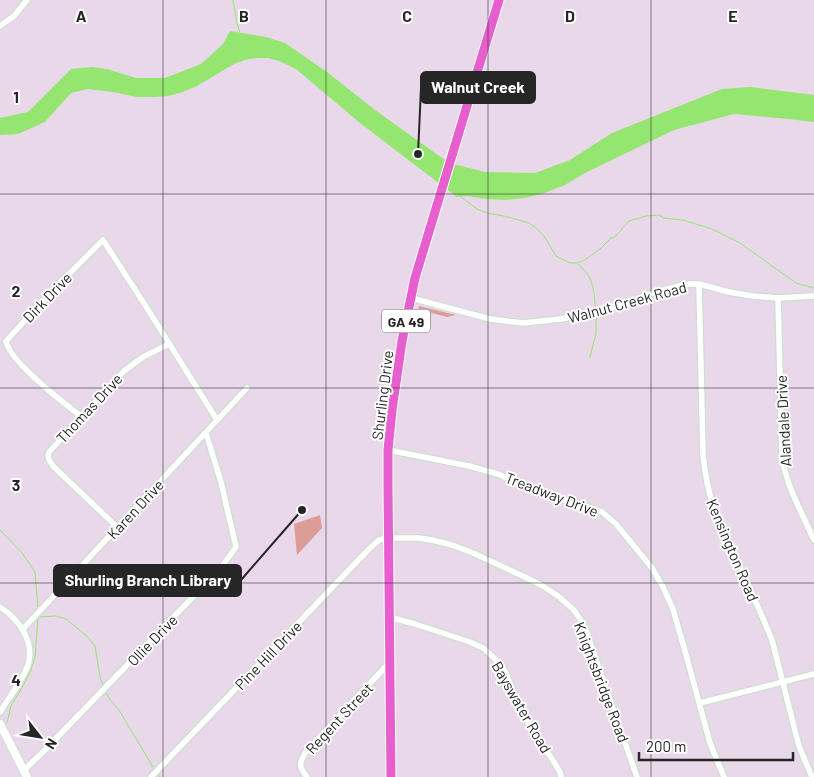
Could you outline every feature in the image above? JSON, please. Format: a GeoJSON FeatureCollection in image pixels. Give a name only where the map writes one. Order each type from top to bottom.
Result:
{"type":"FeatureCollection","features":[{"type":"Feature","properties":{"kind":"main road","name":"Shurling Drive"},"geometry":{"type":"LineString","coordinates":[[391,777],[388,450],[393,402],[402,341],[415,278],[499,0]]}},
{"type":"Feature","properties":{"kind":"street"},"geometry":{"type":"LineString","coordinates":[[0,26],[14,16],[27,0]]}},
{"type":"Feature","properties":{"kind":"street","name":"Dirk Drive"},"geometry":{"type":"LineString","coordinates":[[82,417],[26,370],[8,350],[6,342],[59,284],[103,240],[169,344]]}},
{"type":"Feature","properties":{"kind":"street","name":"Walnut Creek Road"},"geometry":{"type":"LineString","coordinates":[[411,298],[490,319],[523,323],[561,319],[607,309],[656,292],[687,284],[699,284],[752,296],[778,298],[814,296]]}},
{"type":"Feature","properties":{"kind":"street","name":"Kensington Road"},"geometry":{"type":"LineString","coordinates":[[699,284],[703,455],[709,493],[722,528],[772,640],[799,746],[812,777]]}},
{"type":"Feature","properties":{"kind":"street","name":"Alandale Drive"},"geometry":{"type":"LineString","coordinates":[[778,298],[782,458],[789,486],[814,540]]}},
{"type":"Feature","properties":{"kind":"street"},"geometry":{"type":"LineString","coordinates":[[169,344],[217,420]]}},
{"type":"Feature","properties":{"kind":"street","name":"Thomas Drive"},"geometry":{"type":"LineString","coordinates":[[117,527],[55,468],[49,461],[48,456],[52,448],[129,367],[143,357],[169,344]]}},
{"type":"Feature","properties":{"kind":"street","name":"Karen Drive"},"geometry":{"type":"LineString","coordinates":[[23,629],[247,388]]}},
{"type":"Feature","properties":{"kind":"street","name":"Ollie Drive"},"geometry":{"type":"LineString","coordinates":[[25,774],[43,752],[220,569],[236,547],[221,482],[206,432]]}},
{"type":"Feature","properties":{"kind":"street","name":"Treadway Drive"},"geometry":{"type":"LineString","coordinates":[[388,450],[469,466],[498,474],[538,492],[595,509],[610,518],[652,568],[663,587],[672,609],[710,743],[724,777]]}},
{"type":"Feature","properties":{"kind":"street","name":"Pine Hill Drive"},"geometry":{"type":"LineString","coordinates":[[151,777],[368,550],[379,540],[388,538]]}},
{"type":"Feature","properties":{"kind":"street","name":"Knightsbridge Road"},"geometry":{"type":"LineString","coordinates":[[388,538],[425,539],[452,545],[533,581],[566,602],[578,616],[586,631],[637,777]]}},
{"type":"Feature","properties":{"kind":"street"},"geometry":{"type":"LineString","coordinates":[[0,607],[14,618],[23,629],[29,646],[28,664],[23,676],[0,712]]}},
{"type":"Feature","properties":{"kind":"street","name":"Bayswater Road"},"geometry":{"type":"LineString","coordinates":[[389,617],[470,642],[492,655],[506,673],[520,710],[560,772],[560,777]]}},
{"type":"Feature","properties":{"kind":"street","name":"Regent Street"},"geometry":{"type":"LineString","coordinates":[[307,777],[300,763],[306,752],[390,662]]}},
{"type":"Feature","properties":{"kind":"street"},"geometry":{"type":"LineString","coordinates":[[700,703],[814,674]]}},
{"type":"Feature","properties":{"kind":"street"},"geometry":{"type":"LineString","coordinates":[[0,724],[25,774]]}},
{"type":"Feature","properties":{"kind":"shaded area"},"geometry":{"type":"Polygon","coordinates":[[[230,31],[266,37],[285,43],[449,163],[485,172],[535,173],[570,160],[612,133],[722,89],[750,87],[814,95],[814,122],[734,114],[674,130],[585,173],[565,185],[544,193],[506,200],[466,196],[457,197],[360,123],[296,69],[268,58],[256,58],[234,64],[197,86],[168,96],[137,97],[88,89],[71,93],[45,122],[18,134],[0,135],[0,118],[28,112],[71,69],[92,67],[107,69],[136,78],[165,78],[201,64],[223,44],[230,31]]]}},
{"type":"Feature","properties":{"kind":"shaded area"},"geometry":{"type":"Polygon","coordinates":[[[419,306],[456,315],[447,317],[424,311],[419,328],[414,328],[419,306]]]}},
{"type":"Feature","properties":{"kind":"shaded area"},"geometry":{"type":"Polygon","coordinates":[[[320,515],[322,528],[297,555],[294,524],[320,515]]]}},
{"type":"Feature","properties":{"kind":"waterway"},"geometry":{"type":"LineString","coordinates":[[233,0],[240,33]]}},
{"type":"Feature","properties":{"kind":"waterway"},"geometry":{"type":"LineString","coordinates":[[461,197],[477,209],[487,213],[529,223],[544,236],[556,256],[570,263],[583,261],[600,249],[611,238],[615,237],[629,221],[646,216],[659,215],[664,218],[683,220],[712,229],[740,243],[796,283],[814,288]]}},
{"type":"Feature","properties":{"kind":"waterway"},"geometry":{"type":"LineString","coordinates":[[578,264],[587,273],[592,283],[595,307]]}},
{"type":"Feature","properties":{"kind":"waterway"},"geometry":{"type":"LineString","coordinates":[[590,357],[596,333],[596,316]]}},
{"type":"Feature","properties":{"kind":"waterway"},"geometry":{"type":"LineString","coordinates":[[0,530],[23,554],[35,572],[38,608]]}},
{"type":"Feature","properties":{"kind":"waterway"},"geometry":{"type":"LineString","coordinates":[[39,617],[56,616],[66,619],[87,636],[95,646],[103,685]]}},
{"type":"Feature","properties":{"kind":"waterway"},"geometry":{"type":"LineString","coordinates":[[7,723],[11,706],[31,670],[35,657],[38,617]]}},
{"type":"Feature","properties":{"kind":"waterway"},"geometry":{"type":"LineString","coordinates":[[106,693],[119,710],[153,767]]}},
{"type":"Feature","properties":{"kind":"place","name":"Walnut Creek"},"geometry":{"type":"Point","coordinates":[418,154]}},
{"type":"Feature","properties":{"kind":"place","name":"Shurling Branch Library"},"geometry":{"type":"Point","coordinates":[302,510]}}]}
